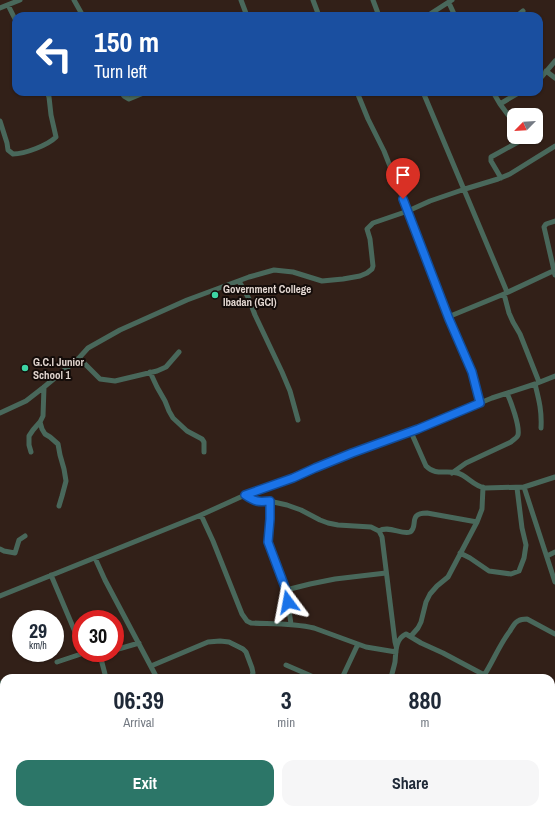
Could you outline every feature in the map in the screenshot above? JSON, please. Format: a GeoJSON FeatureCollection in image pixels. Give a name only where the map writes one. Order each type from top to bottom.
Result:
{"type":"FeatureCollection","features":[{"type":"Feature","properties":{"kind":"street"},"geometry":{"type":"LineString","coordinates":[[0,8],[20,0]]}},
{"type":"Feature","properties":{"kind":"street"},"geometry":{"type":"LineString","coordinates":[[74,0],[81,12]]}},
{"type":"Feature","properties":{"kind":"street"},"geometry":{"type":"LineString","coordinates":[[241,0],[246,12]]}},
{"type":"Feature","properties":{"kind":"street"},"geometry":{"type":"LineString","coordinates":[[312,0],[316,12]]}},
{"type":"Feature","properties":{"kind":"street"},"geometry":{"type":"LineString","coordinates":[[374,0],[378,12]]}},
{"type":"Feature","properties":{"kind":"street"},"geometry":{"type":"LineString","coordinates":[[433,12],[451,1],[454,12]]}},
{"type":"Feature","properties":{"kind":"street"},"geometry":{"type":"LineString","coordinates":[[8,5],[12,13]]}},
{"type":"Feature","properties":{"kind":"street"},"geometry":{"type":"LineString","coordinates":[[543,76],[555,61]]}},
{"type":"Feature","properties":{"kind":"street"},"geometry":{"type":"LineString","coordinates":[[546,71],[555,78]]}},
{"type":"Feature","properties":{"kind":"street"},"geometry":{"type":"LineString","coordinates":[[0,121],[8,150],[13,154],[32,150],[48,143],[56,137],[49,96]]}},
{"type":"Feature","properties":{"kind":"street"},"geometry":{"type":"LineString","coordinates":[[124,96],[128,99],[136,96]]}},
{"type":"Feature","properties":{"kind":"street"},"geometry":{"type":"LineString","coordinates":[[359,96],[384,151],[448,317],[472,372],[480,403]]}},
{"type":"Feature","properties":{"kind":"street"},"geometry":{"type":"LineString","coordinates":[[425,96],[464,189],[505,293],[508,313],[520,334],[537,383],[541,409],[541,428]]}},
{"type":"Feature","properties":{"kind":"street"},"geometry":{"type":"LineString","coordinates":[[495,96],[507,114]]}},
{"type":"Feature","properties":{"kind":"street"},"geometry":{"type":"LineString","coordinates":[[500,104],[513,96]]}},
{"type":"Feature","properties":{"kind":"street"},"geometry":{"type":"LineString","coordinates":[[501,178],[491,161],[491,156],[514,144]]}},
{"type":"Feature","properties":{"kind":"street"},"geometry":{"type":"LineString","coordinates":[[0,413],[26,400],[44,387],[79,358],[88,348],[120,330],[186,300],[274,270],[293,272],[322,281],[360,276],[367,273],[373,266],[370,239],[366,229],[373,223],[464,189],[501,178],[555,146]]}},
{"type":"Feature","properties":{"kind":"street"},"geometry":{"type":"LineString","coordinates":[[448,317],[554,273],[544,227],[546,224],[555,220]]}},
{"type":"Feature","properties":{"kind":"street"},"geometry":{"type":"LineString","coordinates":[[239,281],[249,299],[258,322],[282,372],[290,391],[298,420]]}},
{"type":"Feature","properties":{"kind":"street"},"geometry":{"type":"LineString","coordinates":[[79,358],[100,379],[115,381],[157,371],[166,367],[179,352]]}},
{"type":"Feature","properties":{"kind":"street"},"geometry":{"type":"LineString","coordinates":[[150,372],[173,418],[187,431],[202,439],[204,442],[204,452]]}},
{"type":"Feature","properties":{"kind":"street"},"geometry":{"type":"LineString","coordinates":[[0,596],[201,515],[245,495],[293,478],[492,398],[555,376]]}},
{"type":"Feature","properties":{"kind":"street"},"geometry":{"type":"LineString","coordinates":[[31,452],[29,445],[30,436],[43,416],[44,387]]}},
{"type":"Feature","properties":{"kind":"street"},"geometry":{"type":"LineString","coordinates":[[452,473],[466,463],[511,442],[516,438],[518,434],[516,417],[507,393]]}},
{"type":"Feature","properties":{"kind":"street"},"geometry":{"type":"LineString","coordinates":[[40,422],[45,434],[58,444],[64,469],[66,481],[59,506]]}},
{"type":"Feature","properties":{"kind":"street"},"geometry":{"type":"LineString","coordinates":[[410,432],[426,466],[430,470],[435,472],[458,473],[480,487],[517,488],[555,477]]}},
{"type":"Feature","properties":{"kind":"street"},"geometry":{"type":"LineString","coordinates":[[411,636],[415,633],[421,622],[426,602],[430,594],[448,577],[477,522],[482,509],[483,487]]}},
{"type":"Feature","properties":{"kind":"street"},"geometry":{"type":"LineString","coordinates":[[524,487],[555,582]]}},
{"type":"Feature","properties":{"kind":"street"},"geometry":{"type":"LineString","coordinates":[[460,553],[489,571],[511,574],[519,571],[524,558],[526,545],[522,528],[517,488]]}},
{"type":"Feature","properties":{"kind":"street"},"geometry":{"type":"LineString","coordinates":[[245,495],[252,500],[259,502],[270,501],[287,505],[328,523],[371,527],[379,531],[382,537],[396,646],[395,663],[392,674]]}},
{"type":"Feature","properties":{"kind":"street"},"geometry":{"type":"LineString","coordinates":[[270,501],[268,542],[286,590],[291,624]]}},
{"type":"Feature","properties":{"kind":"street"},"geometry":{"type":"LineString","coordinates":[[379,531],[384,529],[407,532],[411,531],[415,517],[420,513],[477,522]]}},
{"type":"Feature","properties":{"kind":"street"},"geometry":{"type":"LineString","coordinates":[[201,515],[240,608],[247,621],[251,623],[291,624],[314,628],[366,647],[396,652]]}},
{"type":"Feature","properties":{"kind":"street"},"geometry":{"type":"LineString","coordinates":[[0,549],[15,553],[19,540],[25,536]]}},
{"type":"Feature","properties":{"kind":"street"},"geometry":{"type":"LineString","coordinates":[[547,556],[555,552]]}},
{"type":"Feature","properties":{"kind":"street"},"geometry":{"type":"LineString","coordinates":[[95,558],[105,580],[155,674]]}},
{"type":"Feature","properties":{"kind":"street"},"geometry":{"type":"LineString","coordinates":[[286,590],[335,579],[386,573]]}},
{"type":"Feature","properties":{"kind":"street"},"geometry":{"type":"LineString","coordinates":[[51,575],[72,625]]}},
{"type":"Feature","properties":{"kind":"street"},"geometry":{"type":"LineString","coordinates":[[486,674],[498,648],[518,621],[527,619],[555,634]]}},
{"type":"Feature","properties":{"kind":"street"},"geometry":{"type":"LineString","coordinates":[[396,646],[401,636],[406,634],[479,674]]}},
{"type":"Feature","properties":{"kind":"street"},"geometry":{"type":"LineString","coordinates":[[151,666],[208,642],[220,641],[229,642],[246,652],[253,674]]}},
{"type":"Feature","properties":{"kind":"street"},"geometry":{"type":"LineString","coordinates":[[124,647],[138,643]]}},
{"type":"Feature","properties":{"kind":"street"},"geometry":{"type":"LineString","coordinates":[[344,674],[358,644]]}},
{"type":"Feature","properties":{"kind":"street"},"geometry":{"type":"LineString","coordinates":[[102,662],[105,674]]}},
{"type":"Feature","properties":{"kind":"street"},"geometry":{"type":"LineString","coordinates":[[286,665],[307,674]]}},
{"type":"Feature","properties":{"kind":"place","name":"Government College Ibadan (GCI)"},"geometry":{"type":"Point","coordinates":[215,295]}},
{"type":"Feature","properties":{"kind":"place","name":"G.C.I Junior School 1"},"geometry":{"type":"Point","coordinates":[25,368]}},
{"type":"Feature","properties":{"kind":"route"},"geometry":{"type":"LineString","coordinates":[[288,602],[286,590],[268,542],[270,501],[259,502],[252,500],[245,495],[293,478],[352,453],[418,429],[480,403],[472,372],[449,319],[403,199]]}}]}
